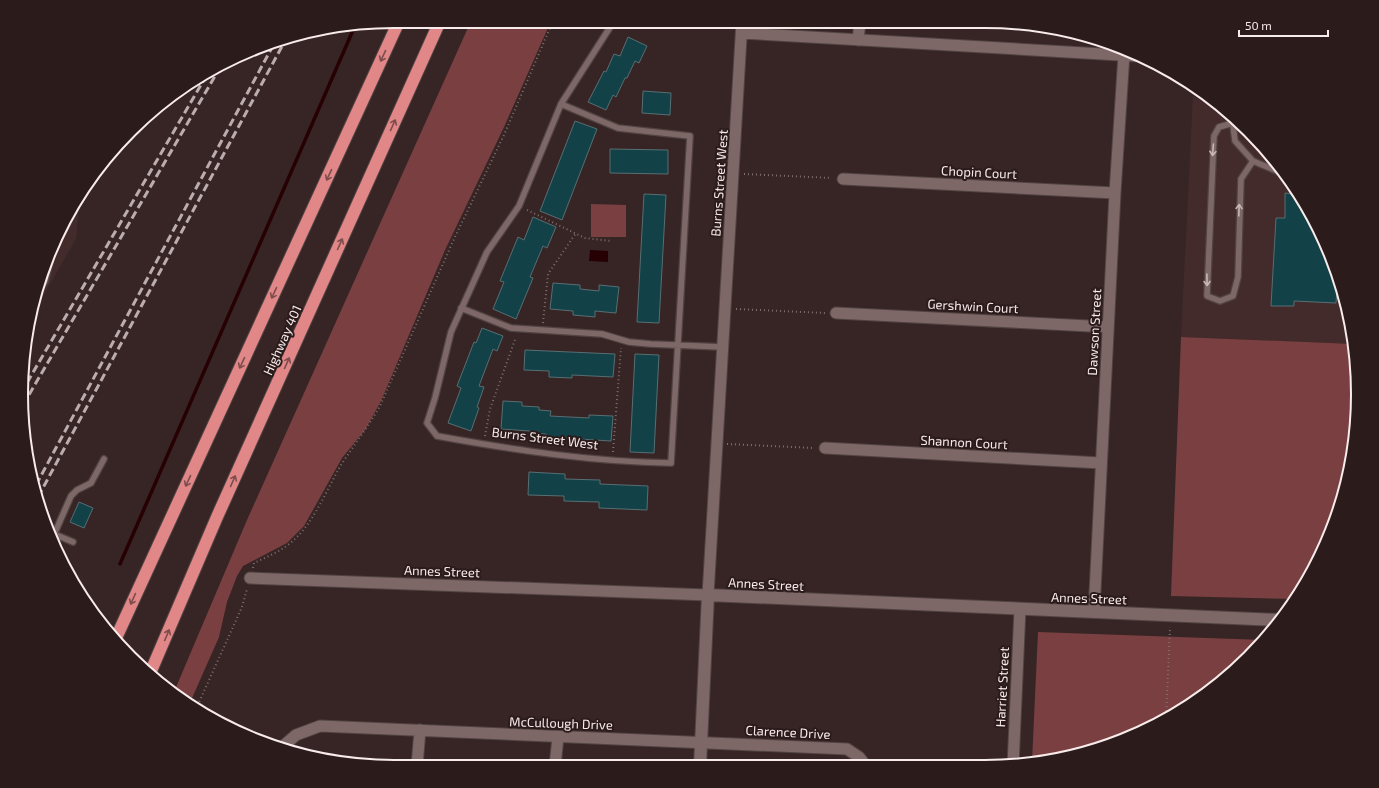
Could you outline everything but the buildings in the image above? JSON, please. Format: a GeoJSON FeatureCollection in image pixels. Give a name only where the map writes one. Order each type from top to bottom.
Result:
{"type":"FeatureCollection","features":[{"type":"Feature","properties":{"kind":"highway","name":"Highway 401"},"geometry":{"type":"LineString","coordinates":[[118,634],[396,28]]}},
{"type":"Feature","properties":{"kind":"highway","name":"Highway 401"},"geometry":{"type":"LineString","coordinates":[[152,668],[218,517],[437,28]]}},
{"type":"Feature","properties":{"kind":"street","name":"Burns Street West"},"geometry":{"type":"LineString","coordinates":[[700,760],[722,347],[742,28]]}},
{"type":"Feature","properties":{"kind":"street"},"geometry":{"type":"LineString","coordinates":[[858,40],[859,28]]}},
{"type":"Feature","properties":{"kind":"street"},"geometry":{"type":"LineString","coordinates":[[742,33],[1120,54]]}},
{"type":"Feature","properties":{"kind":"street","name":"Dawson Street"},"geometry":{"type":"LineString","coordinates":[[1094,612],[1115,192],[1124,56]]}},
{"type":"Feature","properties":{"kind":"street","name":"Chopin Court"},"geometry":{"type":"LineString","coordinates":[[843,179],[1115,192]]}},
{"type":"Feature","properties":{"kind":"street","name":"Gershwin Court"},"geometry":{"type":"LineString","coordinates":[[836,314],[1108,328]]}},
{"type":"Feature","properties":{"kind":"street","name":"Shannon Court"},"geometry":{"type":"LineString","coordinates":[[825,448],[1101,463]]}},
{"type":"Feature","properties":{"kind":"street","name":"Annes Street"},"geometry":{"type":"LineString","coordinates":[[250,578],[708,595],[1273,620]]}},
{"type":"Feature","properties":{"kind":"street","name":"Harriet Street"},"geometry":{"type":"LineString","coordinates":[[1013,759],[1020,609]]}},
{"type":"Feature","properties":{"kind":"street","name":"McCullough Drive"},"geometry":{"type":"LineString","coordinates":[[286,744],[296,735],[320,726],[701,742]]}},
{"type":"Feature","properties":{"kind":"street"},"geometry":{"type":"LineString","coordinates":[[418,760],[420,730]]}},
{"type":"Feature","properties":{"kind":"street"},"geometry":{"type":"LineString","coordinates":[[556,760],[558,737]]}},
{"type":"Feature","properties":{"kind":"street","name":"Clarence Drive"},"geometry":{"type":"LineString","coordinates":[[701,742],[847,750],[861,760]]}},
{"type":"Feature","properties":{"kind":"lane","name":"Burns Street West"},"geometry":{"type":"LineString","coordinates":[[561,104],[618,128],[690,136],[671,463],[613,461],[483,445],[437,436],[427,423],[435,398],[451,332],[487,252],[519,206],[561,104],[610,28]]}},
{"type":"Feature","properties":{"kind":"lane"},"geometry":{"type":"LineString","coordinates":[[1231,124],[1219,127],[1214,136],[1208,296],[1220,301],[1233,296],[1238,277],[1241,179],[1253,161]]}},
{"type":"Feature","properties":{"kind":"lane"},"geometry":{"type":"LineString","coordinates":[[1233,125],[1235,141],[1253,161],[1274,170]]}},
{"type":"Feature","properties":{"kind":"lane"},"geometry":{"type":"LineString","coordinates":[[462,308],[496,323],[518,328],[602,334],[622,340],[679,346],[722,347]]}},
{"type":"Feature","properties":{"kind":"lane"},"geometry":{"type":"LineString","coordinates":[[55,532],[71,496],[77,490],[91,483],[104,459]]}},
{"type":"Feature","properties":{"kind":"lane"},"geometry":{"type":"LineString","coordinates":[[57,536],[73,542]]}},
{"type":"Feature","properties":{"kind":"path"},"geometry":{"type":"LineString","coordinates":[[199,703],[242,607],[254,563],[284,548],[297,538],[308,524],[342,464],[369,426],[380,406],[454,239],[504,134],[550,28]]}},
{"type":"Feature","properties":{"kind":"path"},"geometry":{"type":"LineString","coordinates":[[733,174],[843,179]]}},
{"type":"Feature","properties":{"kind":"path"},"geometry":{"type":"LineString","coordinates":[[519,206],[585,238],[612,241]]}},
{"type":"Feature","properties":{"kind":"path"},"geometry":{"type":"LineString","coordinates":[[543,330],[548,274],[576,233]]}},
{"type":"Feature","properties":{"kind":"path"},"geometry":{"type":"LineString","coordinates":[[725,308],[836,314]]}},
{"type":"Feature","properties":{"kind":"path"},"geometry":{"type":"LineString","coordinates":[[483,445],[490,409],[518,328]]}},
{"type":"Feature","properties":{"kind":"path"},"geometry":{"type":"LineString","coordinates":[[613,461],[622,340]]}},
{"type":"Feature","properties":{"kind":"path"},"geometry":{"type":"LineString","coordinates":[[718,443],[825,448]]}},
{"type":"Feature","properties":{"kind":"path"},"geometry":{"type":"LineString","coordinates":[[1166,712],[1170,615]]}},
{"type":"Feature","properties":{"kind":"shaded area"},"geometry":{"type":"Polygon","coordinates":[[[468,28],[548,28],[504,127],[445,250],[381,401],[365,430],[342,458],[304,526],[287,543],[243,566],[237,576],[227,602],[219,637],[192,699],[176,687],[247,520],[468,28]]]}},
{"type":"Feature","properties":{"kind":"shaded area"},"geometry":{"type":"Polygon","coordinates":[[[1193,96],[1208,104],[1244,135],[1275,171],[1302,211],[1332,276],[1339,299],[1348,344],[1181,337],[1193,96]]]}},
{"type":"Feature","properties":{"kind":"shaded area"},"geometry":{"type":"Polygon","coordinates":[[[591,204],[626,205],[626,237],[591,237],[591,204]]]}},
{"type":"Feature","properties":{"kind":"shaded area"},"geometry":{"type":"Polygon","coordinates":[[[79,208],[76,239],[39,303],[47,276],[56,254],[79,208]]]}},
{"type":"Feature","properties":{"kind":"shaded area"},"geometry":{"type":"Polygon","coordinates":[[[590,250],[608,251],[608,262],[589,261],[590,250]]]}},
{"type":"Feature","properties":{"kind":"shaded area"},"geometry":{"type":"Polygon","coordinates":[[[1181,337],[1348,344],[1351,394],[1350,418],[1348,442],[1339,489],[1332,512],[1313,556],[1302,577],[1288,599],[1171,596],[1181,337]]]}},
{"type":"Feature","properties":{"kind":"shaded area"},"geometry":{"type":"Polygon","coordinates":[[[1038,632],[1256,640],[1244,653],[1208,684],[1168,711],[1103,741],[1080,748],[1032,757],[1038,632]]]}},
{"type":"Feature","properties":{"kind":"waterway"},"geometry":{"type":"LineString","coordinates":[[120,564],[353,30]]}},
{"type":"Feature","properties":{"kind":"railway"},"geometry":{"type":"LineString","coordinates":[[41,492],[283,45]]}},
{"type":"Feature","properties":{"kind":"railway"},"geometry":{"type":"LineString","coordinates":[[38,481],[271,49]]}},
{"type":"Feature","properties":{"kind":"railway"},"geometry":{"type":"LineString","coordinates":[[28,396],[216,74]]}},
{"type":"Feature","properties":{"kind":"railway"},"geometry":{"type":"LineString","coordinates":[[29,380],[202,83]]}}]}
